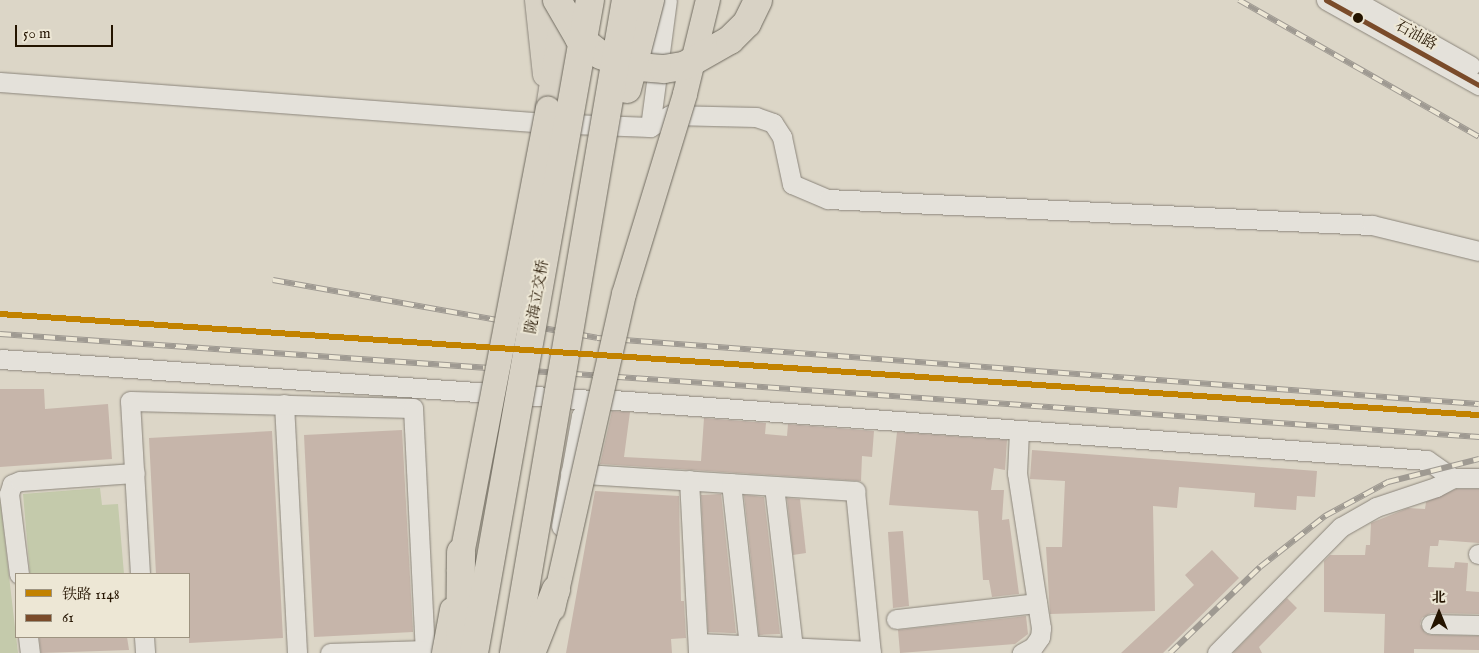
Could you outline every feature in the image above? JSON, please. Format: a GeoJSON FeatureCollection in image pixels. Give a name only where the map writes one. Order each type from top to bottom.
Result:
{"type":"FeatureCollection","features":[{"type":"Feature","properties":{"kind":"highway"},"geometry":{"type":"LineString","coordinates":[[557,0],[580,38],[595,51],[628,66],[664,69],[684,66],[730,40],[747,22],[758,0]]}},
{"type":"Feature","properties":{"kind":"highway","name":"陇海立交桥"},"geometry":{"type":"LineString","coordinates":[[474,653],[590,0]]}},
{"type":"Feature","properties":{"kind":"highway"},"geometry":{"type":"LineString","coordinates":[[514,653],[626,0]]}},
{"type":"Feature","properties":{"kind":"highway"},"geometry":{"type":"LineString","coordinates":[[576,286],[650,0]]}},
{"type":"Feature","properties":{"kind":"highway"},"geometry":{"type":"LineString","coordinates":[[460,653],[462,552]]}},
{"type":"Feature","properties":{"kind":"highway"},"geometry":{"type":"LineString","coordinates":[[531,653],[556,590]]}},
{"type":"Feature","properties":{"kind":"main road"},"geometry":{"type":"LineString","coordinates":[[538,0],[548,108]]}},
{"type":"Feature","properties":{"kind":"main road"},"geometry":{"type":"LineString","coordinates":[[435,652],[462,552],[548,108],[565,0]]}},
{"type":"Feature","properties":{"kind":"main road"},"geometry":{"type":"LineString","coordinates":[[546,653],[556,590],[624,294],[685,94],[708,0]]}},
{"type":"Feature","properties":{"kind":"street"},"geometry":{"type":"LineString","coordinates":[[650,127],[667,0]]}},
{"type":"Feature","properties":{"kind":"street","name":"石油路"},"geometry":{"type":"LineString","coordinates":[[1326,0],[1479,85]]}},
{"type":"Feature","properties":{"kind":"street","name":"石油路"},"geometry":{"type":"LineString","coordinates":[[1354,0],[1479,70]]}},
{"type":"Feature","properties":{"kind":"street"},"geometry":{"type":"LineString","coordinates":[[0,82],[546,123],[650,127],[670,115],[756,117],[773,124],[782,136],[792,184],[828,199],[1372,225],[1479,251]]}},
{"type":"Feature","properties":{"kind":"street"},"geometry":{"type":"LineString","coordinates":[[0,360],[1427,460],[1453,478]]}},
{"type":"Feature","properties":{"kind":"street"},"geometry":{"type":"LineString","coordinates":[[435,652],[494,394]]}},
{"type":"Feature","properties":{"kind":"street"},"geometry":{"type":"LineString","coordinates":[[538,653],[580,416],[592,400]]}},
{"type":"Feature","properties":{"kind":"street"},"geometry":{"type":"LineString","coordinates":[[140,573],[130,401],[413,408],[435,652]]}},
{"type":"Feature","properties":{"kind":"street"},"geometry":{"type":"LineString","coordinates":[[284,404],[297,653]]}},
{"type":"Feature","properties":{"kind":"street"},"geometry":{"type":"LineString","coordinates":[[1019,431],[1017,473],[1037,603],[1040,637],[1033,647],[1022,653]]}},
{"type":"Feature","properties":{"kind":"street"},"geometry":{"type":"LineString","coordinates":[[19,573],[9,494],[12,484],[20,481],[135,472]]}},
{"type":"Feature","properties":{"kind":"street"},"geometry":{"type":"LineString","coordinates":[[570,472],[855,491],[871,652],[749,645],[698,648],[689,480]]}},
{"type":"Feature","properties":{"kind":"street"},"geometry":{"type":"LineString","coordinates":[[1217,653],[1341,527],[1376,507],[1436,487],[1453,478],[1479,478]]}},
{"type":"Feature","properties":{"kind":"street"},"geometry":{"type":"LineString","coordinates":[[731,483],[749,645]]}},
{"type":"Feature","properties":{"kind":"street"},"geometry":{"type":"LineString","coordinates":[[774,486],[793,647]]}},
{"type":"Feature","properties":{"kind":"street"},"geometry":{"type":"LineString","coordinates":[[896,619],[1037,603]]}},
{"type":"Feature","properties":{"kind":"street"},"geometry":{"type":"LineString","coordinates":[[1431,624],[1479,625]]}},
{"type":"Feature","properties":{"kind":"street"},"geometry":{"type":"LineString","coordinates":[[28,638],[30,653]]}},
{"type":"Feature","properties":{"kind":"street"},"geometry":{"type":"LineString","coordinates":[[144,638],[145,653]]}},
{"type":"Feature","properties":{"kind":"street"},"geometry":{"type":"LineString","coordinates":[[330,653],[435,652]]}},
{"type":"Feature","properties":{"kind":"green space"},"geometry":{"type":"Polygon","coordinates":[[[100,488],[102,505],[118,504],[124,573],[30,573],[23,494],[100,488]]]}},
{"type":"Feature","properties":{"kind":"green space"},"geometry":{"type":"Polygon","coordinates":[[[0,499],[18,653],[0,653],[0,499]]]}},
{"type":"Feature","properties":{"kind":"building"},"geometry":{"type":"Polygon","coordinates":[[[0,389],[44,389],[45,409],[108,404],[112,459],[0,467],[0,389]]]}},
{"type":"Feature","properties":{"kind":"building"},"geometry":{"type":"Polygon","coordinates":[[[612,411],[630,412],[624,457],[701,461],[704,418],[766,423],[765,434],[787,436],[788,424],[874,431],[872,457],[862,456],[861,481],[600,464],[612,411]]]}},
{"type":"Feature","properties":{"kind":"building"},"geometry":{"type":"Polygon","coordinates":[[[402,430],[413,632],[314,637],[304,435],[402,430]]]}},
{"type":"Feature","properties":{"kind":"building"},"geometry":{"type":"Polygon","coordinates":[[[272,431],[283,638],[189,643],[190,573],[156,573],[149,438],[272,431]]]}},
{"type":"Feature","properties":{"kind":"building"},"geometry":{"type":"Polygon","coordinates":[[[897,432],[1007,440],[1005,470],[994,468],[991,490],[1004,490],[1002,520],[1009,519],[1019,594],[992,597],[989,580],[983,580],[978,511],[889,505],[897,432]]]}},
{"type":"Feature","properties":{"kind":"building"},"geometry":{"type":"Polygon","coordinates":[[[1032,450],[1317,471],[1315,497],[1297,496],[1296,510],[1254,507],[1255,493],[1179,487],[1177,508],[1153,506],[1155,611],[1050,614],[1046,547],[1062,547],[1065,481],[1030,479],[1032,450]]]}},
{"type":"Feature","properties":{"kind":"building"},"geometry":{"type":"Polygon","coordinates":[[[1456,489],[1479,489],[1479,543],[1439,540],[1438,546],[1430,546],[1428,567],[1454,568],[1455,562],[1468,563],[1466,591],[1479,592],[1479,614],[1431,613],[1422,618],[1420,624],[1425,633],[1430,635],[1479,636],[1479,650],[1414,649],[1414,653],[1384,653],[1385,614],[1324,612],[1324,561],[1330,555],[1365,555],[1366,545],[1370,545],[1371,523],[1408,508],[1425,509],[1426,502],[1456,489]]]}},
{"type":"Feature","properties":{"kind":"building"},"geometry":{"type":"Polygon","coordinates":[[[595,491],[679,496],[681,601],[684,601],[686,638],[671,639],[672,653],[566,653],[595,491]]]}},
{"type":"Feature","properties":{"kind":"building"},"geometry":{"type":"Polygon","coordinates":[[[721,494],[736,633],[708,632],[701,495],[721,494]]]}},
{"type":"Feature","properties":{"kind":"building"},"geometry":{"type":"Polygon","coordinates":[[[744,495],[764,497],[780,634],[759,635],[744,495]]]}},
{"type":"Feature","properties":{"kind":"building"},"geometry":{"type":"Polygon","coordinates":[[[787,498],[800,499],[806,553],[793,555],[787,498]]]}},
{"type":"Feature","properties":{"kind":"building"},"geometry":{"type":"Polygon","coordinates":[[[903,531],[909,606],[893,608],[888,532],[903,531]]]}},
{"type":"Feature","properties":{"kind":"building"},"geometry":{"type":"Polygon","coordinates":[[[1212,550],[1239,578],[1163,653],[1121,653],[1194,585],[1185,575],[1212,550]]]}},
{"type":"Feature","properties":{"kind":"building"},"geometry":{"type":"Polygon","coordinates":[[[1287,598],[1297,608],[1259,647],[1262,653],[1233,653],[1287,598]]]}},
{"type":"Feature","properties":{"kind":"building"},"geometry":{"type":"Polygon","coordinates":[[[1026,616],[1028,634],[1015,644],[900,653],[898,630],[1026,616]]]}},
{"type":"Feature","properties":{"kind":"building"},"geometry":{"type":"Polygon","coordinates":[[[39,638],[127,638],[129,650],[41,653],[39,638]]]}},
{"type":"Feature","properties":{"kind":"railway"},"geometry":{"type":"LineString","coordinates":[[1239,0],[1479,137]]}},
{"type":"Feature","properties":{"kind":"railway"},"geometry":{"type":"LineString","coordinates":[[273,280],[597,338],[1479,404]]}},
{"type":"Feature","properties":{"kind":"railway"},"geometry":{"type":"LineString","coordinates":[[0,334],[1479,437]]}},
{"type":"Feature","properties":{"kind":"railway"},"geometry":{"type":"LineString","coordinates":[[1170,653],[1260,567],[1325,516],[1388,482],[1479,459]]}},
{"type":"Feature","properties":{"kind":"rail line","name":"1148"},"geometry":{"type":"LineString","coordinates":[[0,314],[1479,415]]}},
{"type":"Feature","properties":{"kind":"transit line","name":"61"},"geometry":{"type":"LineString","coordinates":[[1326,0],[1479,85]]}}]}
